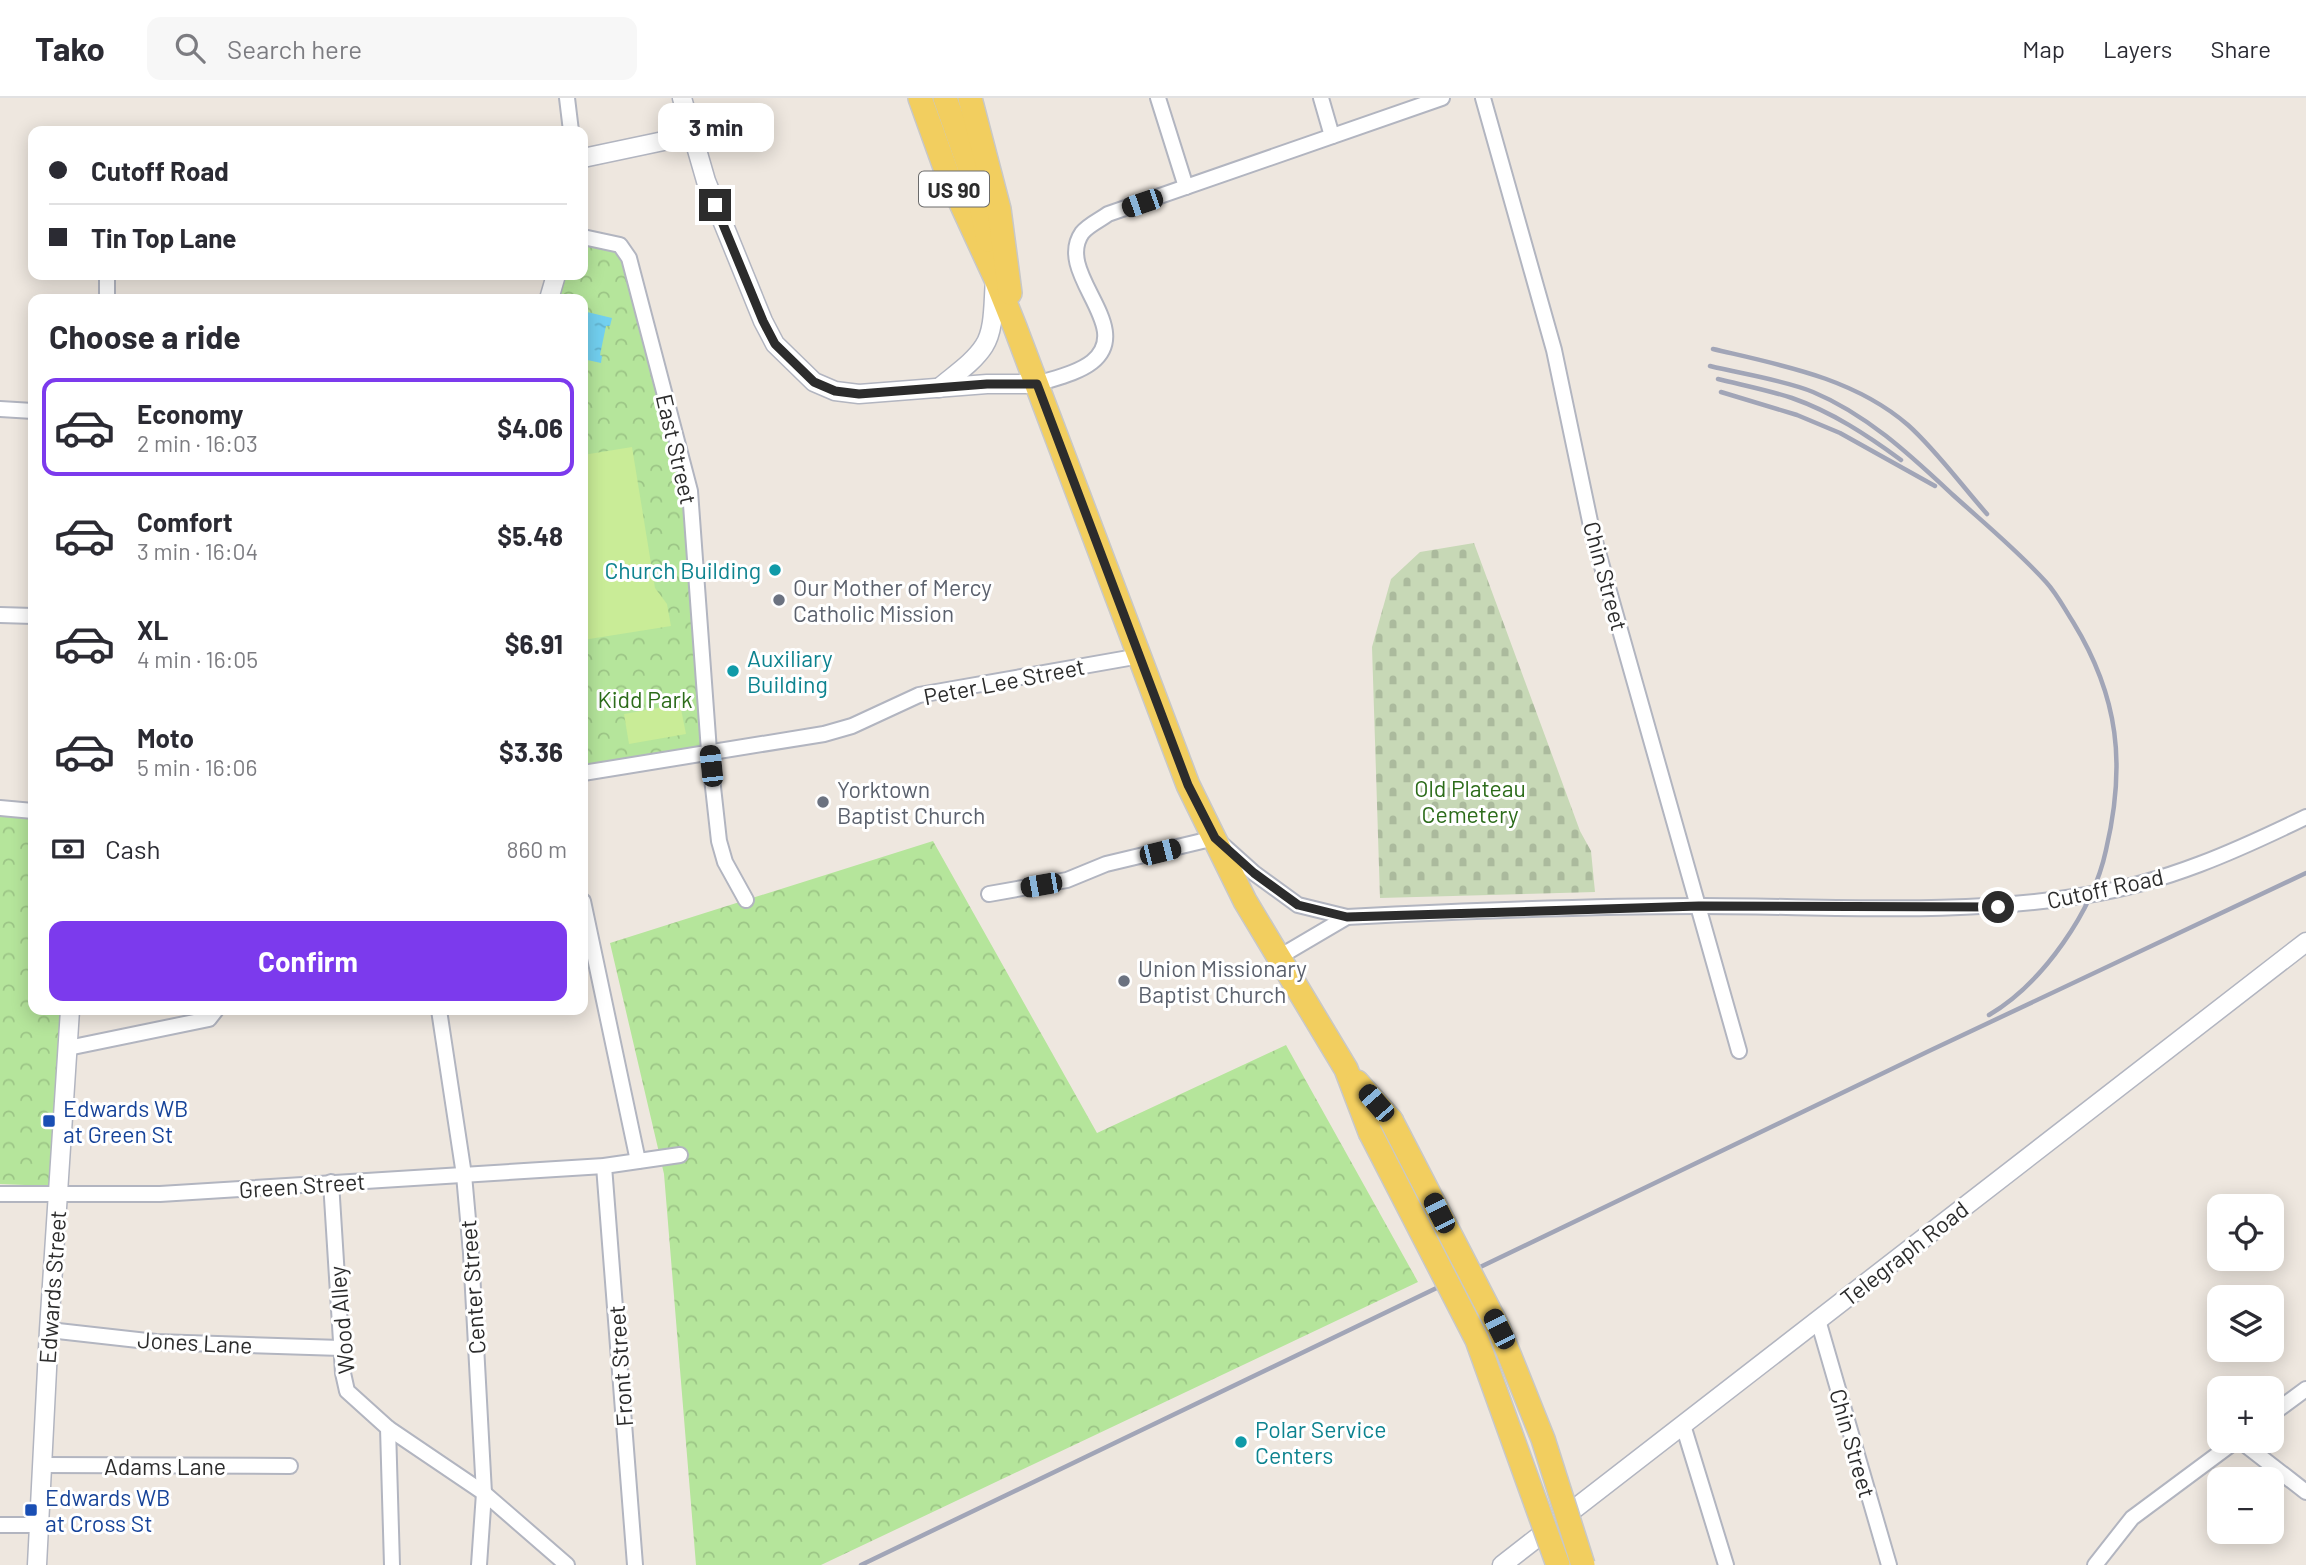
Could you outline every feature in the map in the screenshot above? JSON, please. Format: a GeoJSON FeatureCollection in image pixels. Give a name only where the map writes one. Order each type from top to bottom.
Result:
{"type":"FeatureCollection","features":[{"type":"Feature","properties":{"kind":"main road","name":"US 90"},"geometry":{"type":"LineString","coordinates":[[920,98],[947,173],[1015,327],[1188,785],[1245,901],[1346,1069],[1370,1132],[1477,1340],[1558,1565]]}},
{"type":"Feature","properties":{"kind":"main road","name":"US 90"},"geometry":{"type":"LineString","coordinates":[[945,98],[978,192],[995,277]]}},
{"type":"Feature","properties":{"kind":"main road"},"geometry":{"type":"LineString","coordinates":[[970,98],[999,209],[1015,327]]}},
{"type":"Feature","properties":{"kind":"main road","name":"US 90"},"geometry":{"type":"LineString","coordinates":[[1346,1069],[1391,1120],[1499,1329],[1543,1440],[1583,1565]]}},
{"type":"Feature","properties":{"kind":"street"},"geometry":{"type":"LineString","coordinates":[[567,98],[570,126]]}},
{"type":"Feature","properties":{"kind":"street"},"geometry":{"type":"LineString","coordinates":[[682,98],[715,205],[775,344],[814,382],[835,391],[859,394],[987,384],[1037,384],[1086,366],[1096,360],[1106,335],[1103,322],[1078,267],[1076,255],[1081,235],[1086,229],[1108,214],[1442,98]]}},
{"type":"Feature","properties":{"kind":"street"},"geometry":{"type":"LineString","coordinates":[[1158,98],[1186,187]]}},
{"type":"Feature","properties":{"kind":"street"},"geometry":{"type":"LineString","coordinates":[[1321,98],[1332,136]]}},
{"type":"Feature","properties":{"kind":"street","name":"Chin Street"},"geometry":{"type":"LineString","coordinates":[[1483,98],[1554,350],[1592,531],[1740,1051]]}},
{"type":"Feature","properties":{"kind":"street"},"geometry":{"type":"LineString","coordinates":[[588,157],[692,135]]}},
{"type":"Feature","properties":{"kind":"street","name":"East Street"},"geometry":{"type":"LineString","coordinates":[[588,237],[620,245],[629,258],[690,491],[709,751],[719,841],[725,863],[746,900]]}},
{"type":"Feature","properties":{"kind":"street"},"geometry":{"type":"LineString","coordinates":[[939,387],[975,358],[986,344],[991,326],[995,277]]}},
{"type":"Feature","properties":{"kind":"street"},"geometry":{"type":"LineString","coordinates":[[0,409],[28,411]]}},
{"type":"Feature","properties":{"kind":"street"},"geometry":{"type":"LineString","coordinates":[[0,614],[28,616]]}},
{"type":"Feature","properties":{"kind":"street","name":"Peter Lee Street"},"geometry":{"type":"LineString","coordinates":[[588,772],[824,734],[852,726],[919,695],[1140,656]]}},
{"type":"Feature","properties":{"kind":"street"},"geometry":{"type":"LineString","coordinates":[[0,808],[28,811]]}},
{"type":"Feature","properties":{"kind":"street","name":"Cutoff Road"},"geometry":{"type":"LineString","coordinates":[[1215,838],[1254,873],[1298,905],[1347,917],[1699,906],[1998,907],[2090,895],[2164,877],[2223,857],[2306,817]]}},
{"type":"Feature","properties":{"kind":"street"},"geometry":{"type":"LineString","coordinates":[[989,894],[1067,880],[1106,864],[1215,838]]}},
{"type":"Feature","properties":{"kind":"street","name":"Cutoff Road"},"geometry":{"type":"LineString","coordinates":[[1279,957],[1347,917]]}},
{"type":"Feature","properties":{"kind":"street"},"geometry":{"type":"LineString","coordinates":[[588,925],[638,1161],[680,1155]]}},
{"type":"Feature","properties":{"kind":"street","name":"Telegraph Road"},"geometry":{"type":"LineString","coordinates":[[1502,1565],[2306,942]]}},
{"type":"Feature","properties":{"kind":"street","name":"Edwards Street"},"geometry":{"type":"LineString","coordinates":[[37,1565],[57,1195],[71,1015]]}},
{"type":"Feature","properties":{"kind":"street"},"geometry":{"type":"LineString","coordinates":[[68,1048],[209,1019],[212,1015]]}},
{"type":"Feature","properties":{"kind":"street","name":"Center Street"},"geometry":{"type":"LineString","coordinates":[[440,1015],[464,1175],[471,1254],[484,1493],[479,1565]]}},
{"type":"Feature","properties":{"kind":"street","name":"Green Street"},"geometry":{"type":"LineString","coordinates":[[0,1194],[160,1194],[604,1166],[638,1161]]}},
{"type":"Feature","properties":{"kind":"street","name":"Front Street"},"geometry":{"type":"LineString","coordinates":[[604,1166],[635,1565]]}},
{"type":"Feature","properties":{"kind":"street","name":"Wood Alley"},"geometry":{"type":"LineString","coordinates":[[331,1182],[343,1373],[348,1391],[388,1428],[484,1493],[567,1565]]}},
{"type":"Feature","properties":{"kind":"street","name":"Chin Street"},"geometry":{"type":"LineString","coordinates":[[1818,1320],[1889,1565]]}},
{"type":"Feature","properties":{"kind":"street","name":"Jones Lane"},"geometry":{"type":"LineString","coordinates":[[49,1330],[156,1342],[341,1348]]}},
{"type":"Feature","properties":{"kind":"street"},"geometry":{"type":"LineString","coordinates":[[2284,1406],[2306,1389]]}},
{"type":"Feature","properties":{"kind":"street"},"geometry":{"type":"LineString","coordinates":[[1683,1425],[1726,1565]]}},
{"type":"Feature","properties":{"kind":"street"},"geometry":{"type":"LineString","coordinates":[[388,1428],[392,1565]]}},
{"type":"Feature","properties":{"kind":"street"},"geometry":{"type":"LineString","coordinates":[[2095,1565],[2132,1518],[2220,1453]]}},
{"type":"Feature","properties":{"kind":"street"},"geometry":{"type":"LineString","coordinates":[[2255,1453],[2306,1492]]}},
{"type":"Feature","properties":{"kind":"street","name":"Adams Lane"},"geometry":{"type":"LineString","coordinates":[[41,1465],[289,1466]]}},
{"type":"Feature","properties":{"kind":"street"},"geometry":{"type":"LineString","coordinates":[[0,1525],[38,1525]]}},
{"type":"Feature","properties":{"kind":"green space","name":"Kidd Park"},"geometry":{"type":"Polygon","coordinates":[[[588,238],[620,245],[690,491],[709,751],[588,772],[588,294],[550,294],[555,280],[588,280],[588,238]]]}},
{"type":"Feature","properties":{"kind":"green space"},"geometry":{"type":"Polygon","coordinates":[[[632,447],[655,588],[667,604],[671,626],[588,639],[588,454],[632,447]]]}},
{"type":"Feature","properties":{"kind":"green space","name":"Old Plateau Cemetery"},"geometry":{"type":"Polygon","coordinates":[[[1474,543],[1580,831],[1591,851],[1595,892],[1380,898],[1372,647],[1391,579],[1420,552],[1474,543]]]}},
{"type":"Feature","properties":{"kind":"green space"},"geometry":{"type":"Polygon","coordinates":[[[680,704],[686,734],[629,744],[624,714],[680,704]]]}},
{"type":"Feature","properties":{"kind":"green space"},"geometry":{"type":"Polygon","coordinates":[[[0,815],[28,817],[28,1015],[62,1015],[50,1186],[0,1184],[0,815]]]}},
{"type":"Feature","properties":{"kind":"green space"},"geometry":{"type":"Polygon","coordinates":[[[933,841],[1097,1133],[1286,1045],[1418,1282],[821,1565],[696,1565],[664,1174],[610,943],[933,841]]]}},
{"type":"Feature","properties":{"kind":"water"},"geometry":{"type":"Polygon","coordinates":[[[588,312],[612,318],[610,326],[606,326],[601,363],[588,360],[588,312]]]}},
{"type":"Feature","properties":{"kind":"railway"},"geometry":{"type":"LineString","coordinates":[[1713,349],[1816,375],[1887,409],[1929,446],[1987,514]]}},
{"type":"Feature","properties":{"kind":"railway"},"geometry":{"type":"LineString","coordinates":[[1710,366],[1813,392],[1852,412],[1888,438],[2001,537],[2046,582],[2073,622],[2100,677],[2114,732],[2116,789],[2106,850],[2099,873],[2078,921],[2046,965],[2009,1001],[1989,1015]]}},
{"type":"Feature","properties":{"kind":"railway"},"geometry":{"type":"LineString","coordinates":[[1718,379],[1774,392],[1821,410],[1849,425],[1901,460]]}},
{"type":"Feature","properties":{"kind":"railway"},"geometry":{"type":"LineString","coordinates":[[1721,392],[1797,415],[1840,433],[1935,486]]}},
{"type":"Feature","properties":{"kind":"railway"},"geometry":{"type":"LineString","coordinates":[[861,1565],[1929,1051],[2306,873]]}},
{"type":"Feature","properties":{"kind":"place","name":"Church Building"},"geometry":{"type":"Point","coordinates":[775,570]}},
{"type":"Feature","properties":{"kind":"place","name":"Our Mother of Mercy Catholic Mission"},"geometry":{"type":"Point","coordinates":[779,600]}},
{"type":"Feature","properties":{"kind":"place","name":"Auxiliary Building"},"geometry":{"type":"Point","coordinates":[733,671]}},
{"type":"Feature","properties":{"kind":"place","name":"Yorktown Baptist Church"},"geometry":{"type":"Point","coordinates":[823,802]}},
{"type":"Feature","properties":{"kind":"place","name":"Union Missionary Baptist Church"},"geometry":{"type":"Point","coordinates":[1124,981]}},
{"type":"Feature","properties":{"kind":"place","name":"Edwards WB at Green St"},"geometry":{"type":"Point","coordinates":[49,1121]}},
{"type":"Feature","properties":{"kind":"place","name":"Polar Service Centers"},"geometry":{"type":"Point","coordinates":[1241,1442]}},
{"type":"Feature","properties":{"kind":"place","name":"Edwards WB at Cross St"},"geometry":{"type":"Point","coordinates":[31,1510]}},
{"type":"Feature","properties":{"kind":"route"},"geometry":{"type":"LineString","coordinates":[[715,205],[775,344],[814,382],[835,391],[859,394],[987,384],[1037,384],[1188,785],[1215,838],[1254,873],[1298,905],[1347,917],[1699,906],[1998,907]]}}]}
